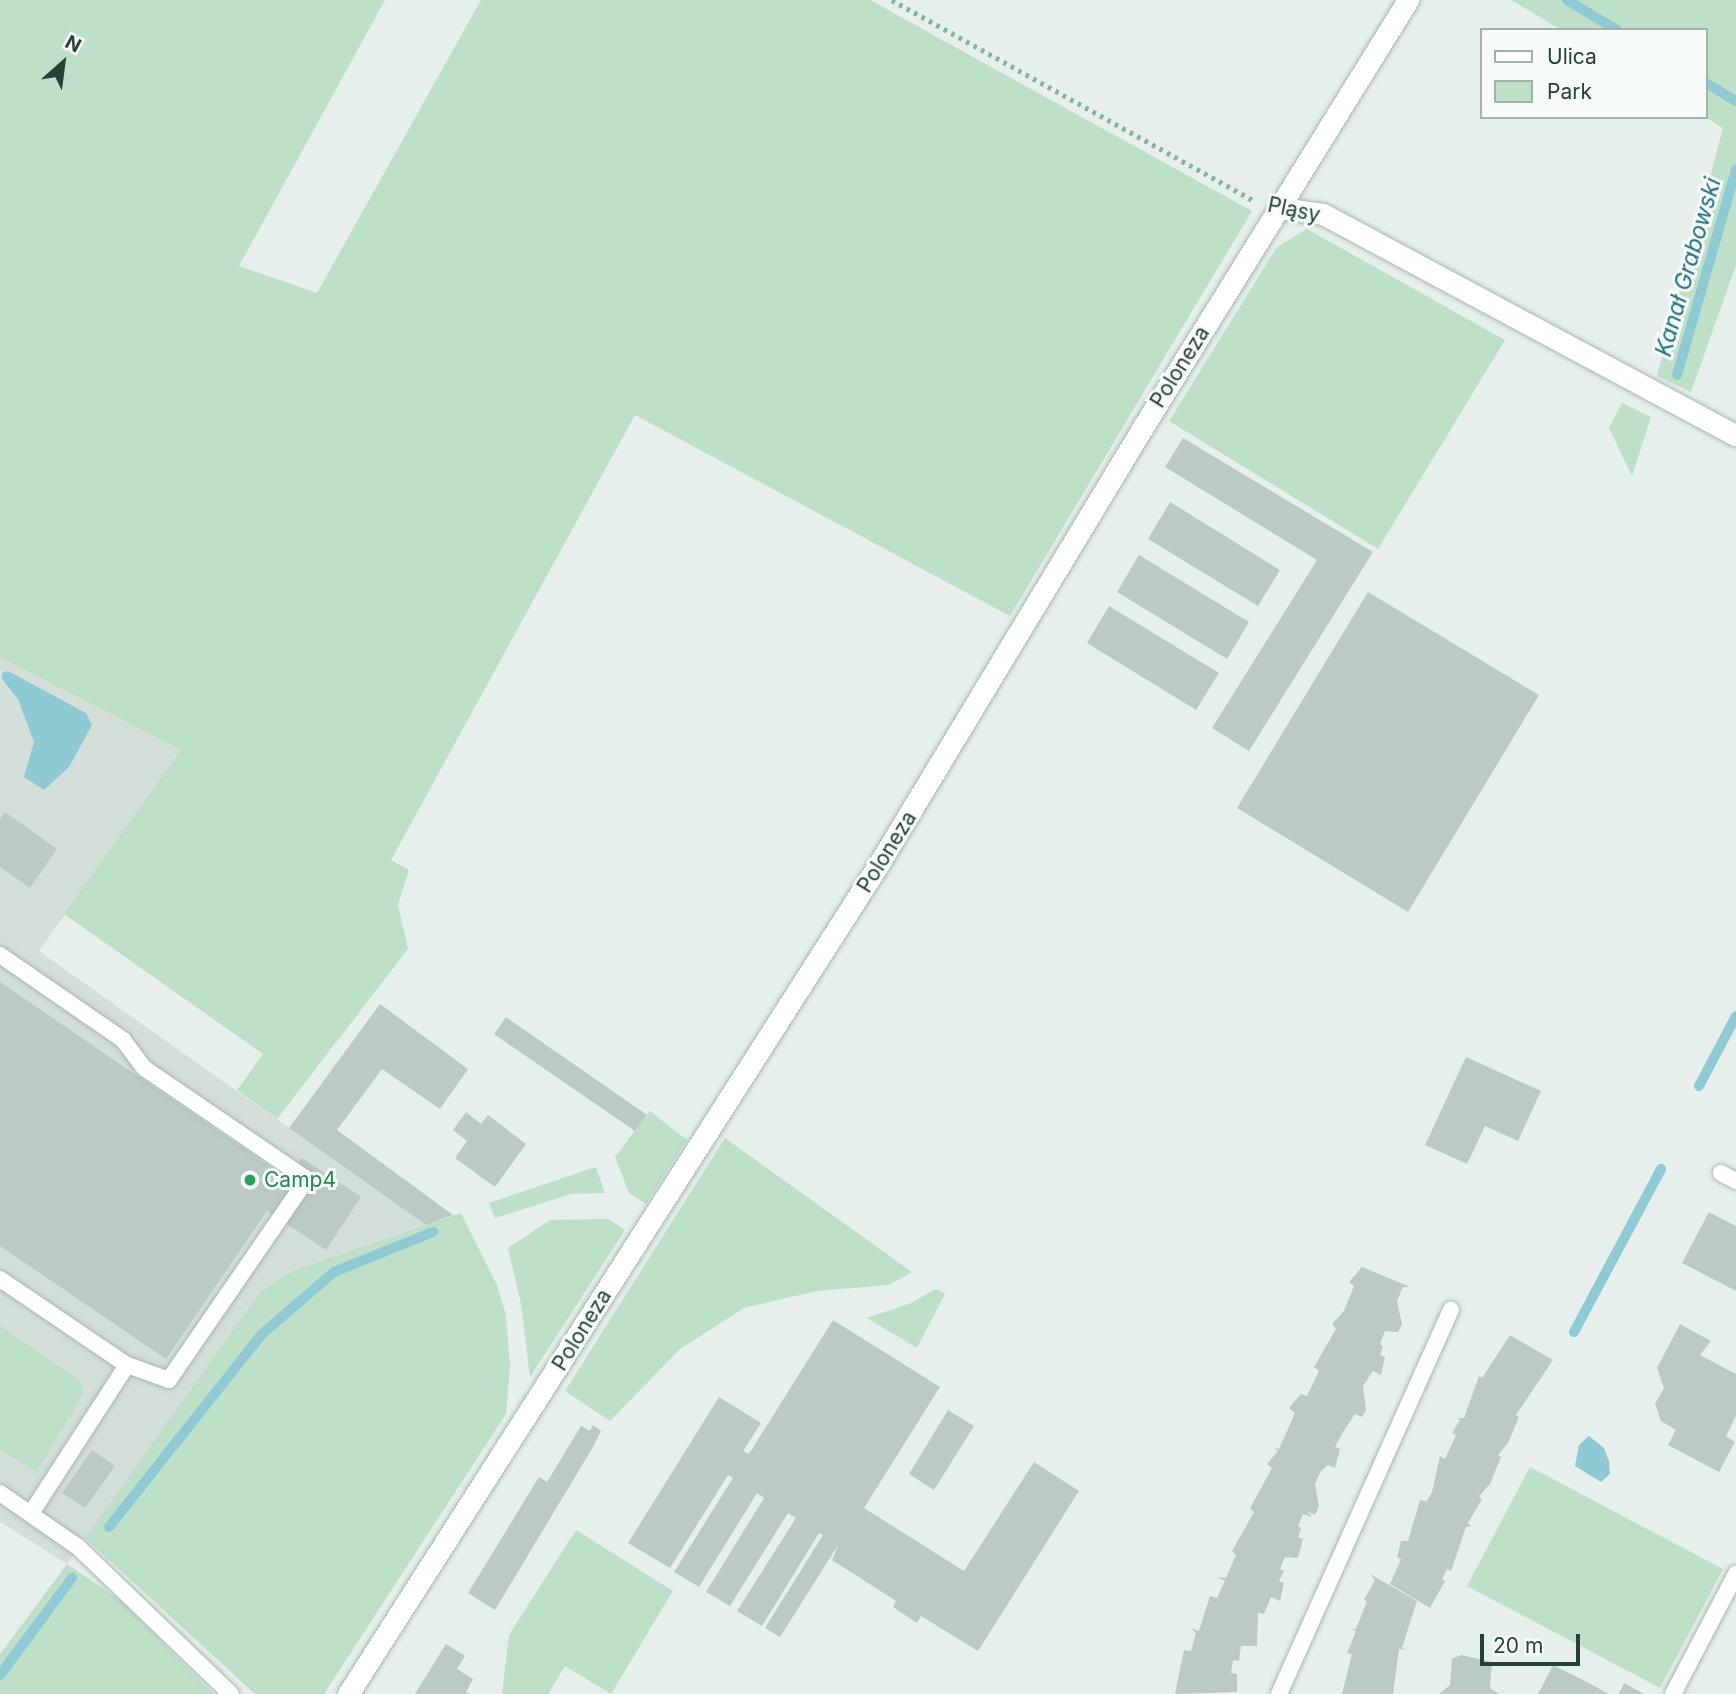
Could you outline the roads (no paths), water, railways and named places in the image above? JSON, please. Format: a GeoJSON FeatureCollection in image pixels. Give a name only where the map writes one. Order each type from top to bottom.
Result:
{"type":"FeatureCollection","features":[{"type":"Feature","properties":{"kind":"street","name":"Poloneza"},"geometry":{"type":"LineString","coordinates":[[348,1694],[880,862],[1408,0]]}},
{"type":"Feature","properties":{"kind":"street","name":"Pląsy"},"geometry":{"type":"LineString","coordinates":[[1280,208],[1323,214],[1736,435]]}},
{"type":"Feature","properties":{"kind":"lane"},"geometry":{"type":"LineString","coordinates":[[0,955],[123,1040],[144,1068],[307,1179],[169,1380],[127,1365],[0,1279]]}},
{"type":"Feature","properties":{"kind":"lane"},"geometry":{"type":"LineString","coordinates":[[1279,1694],[1451,1310]]}},
{"type":"Feature","properties":{"kind":"lane"},"geometry":{"type":"LineString","coordinates":[[32,1512],[127,1365]]}},
{"type":"Feature","properties":{"kind":"lane"},"geometry":{"type":"LineString","coordinates":[[0,1493],[32,1512],[120,1584],[231,1694]]}},
{"type":"Feature","properties":{"kind":"lane"},"geometry":{"type":"LineString","coordinates":[[1673,1694],[1736,1574]]}},
{"type":"Feature","properties":{"kind":"water"},"geometry":{"type":"Polygon","coordinates":[[[8,671],[86,713],[92,725],[69,767],[44,790],[24,777],[34,742],[18,699],[2,679],[2,673],[8,671]]]}},
{"type":"Feature","properties":{"kind":"water"},"geometry":{"type":"Polygon","coordinates":[[[1589,1436],[1604,1448],[1609,1461],[1610,1474],[1601,1482],[1575,1466],[1579,1445],[1589,1436]]]}},
{"type":"Feature","properties":{"kind":"waterway","name":"Kanał Grabowski"},"geometry":{"type":"LineString","coordinates":[[1567,0],[1614,28]]}},
{"type":"Feature","properties":{"kind":"waterway","name":"Kanał Grabowski"},"geometry":{"type":"LineString","coordinates":[[1708,84],[1736,101]]}},
{"type":"Feature","properties":{"kind":"waterway","name":"Kanał Grabowski"},"geometry":{"type":"LineString","coordinates":[[1677,375],[1736,169]]}},
{"type":"Feature","properties":{"kind":"waterway","name":"Kanał Grabowski"},"geometry":{"type":"LineString","coordinates":[[1699,1086],[1736,1016]]}},
{"type":"Feature","properties":{"kind":"waterway","name":"Kanał Grabowski"},"geometry":{"type":"LineString","coordinates":[[1574,1332],[1661,1169]]}},
{"type":"Feature","properties":{"kind":"waterway"},"geometry":{"type":"LineString","coordinates":[[109,1527],[262,1334],[334,1272],[433,1232]]}},
{"type":"Feature","properties":{"kind":"waterway"},"geometry":{"type":"LineString","coordinates":[[0,1675],[72,1578]]}},
{"type":"Feature","properties":{"kind":"place","name":"Camp4"},"geometry":{"type":"Point","coordinates":[250,1180]}}]}
